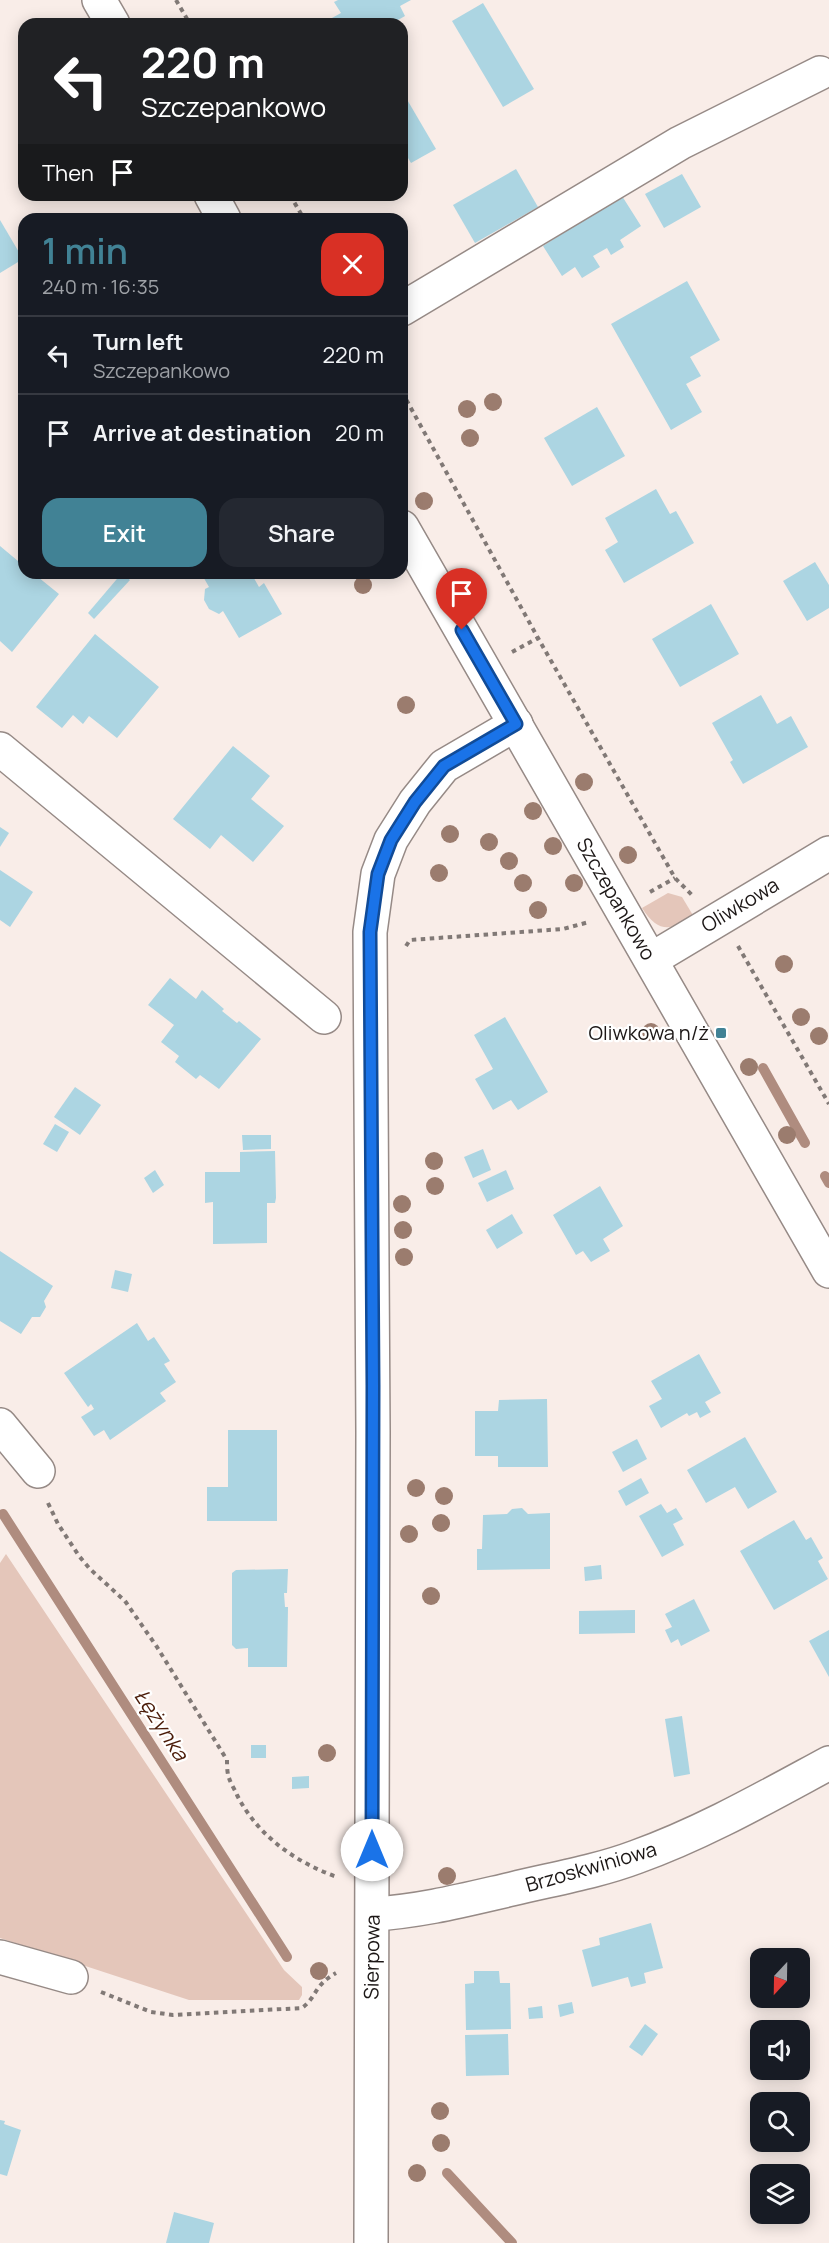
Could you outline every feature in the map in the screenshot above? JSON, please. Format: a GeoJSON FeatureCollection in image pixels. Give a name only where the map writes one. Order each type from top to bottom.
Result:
{"type":"FeatureCollection","features":[{"type":"Feature","properties":{"kind":"street"},"geometry":{"type":"LineString","coordinates":[[99,0],[110,18]]}},
{"type":"Feature","properties":{"kind":"street"},"geometry":{"type":"LineString","coordinates":[[408,305],[680,143],[820,73]]}},
{"type":"Feature","properties":{"kind":"street","name":"Szczepankowo"},"geometry":{"type":"LineString","coordinates":[[408,537],[829,1270]]}},
{"type":"Feature","properties":{"kind":"street","name":"Sierpowa"},"geometry":{"type":"LineString","coordinates":[[371,2243],[373,1385],[370,932],[378,874],[391,840],[415,802],[444,766],[516,724]]}},
{"type":"Feature","properties":{"kind":"street"},"geometry":{"type":"LineString","coordinates":[[0,749],[324,1017]]}},
{"type":"Feature","properties":{"kind":"street","name":"Oliwkowa"},"geometry":{"type":"LineString","coordinates":[[651,959],[829,853]]}},
{"type":"Feature","properties":{"kind":"street"},"geometry":{"type":"LineString","coordinates":[[0,1425],[39,1471]]}},
{"type":"Feature","properties":{"kind":"street","name":"Brzoskwiniowa"},"geometry":{"type":"LineString","coordinates":[[372,1901],[411,1912],[592,1871],[634,1858],[714,1825],[829,1763]]}},
{"type":"Feature","properties":{"kind":"street"},"geometry":{"type":"LineString","coordinates":[[0,1957],[70,1977]]}},
{"type":"Feature","properties":{"kind":"path"},"geometry":{"type":"LineString","coordinates":[[177,0],[187,18]]}},
{"type":"Feature","properties":{"kind":"path"},"geometry":{"type":"LineString","coordinates":[[408,403],[538,638],[675,878],[699,901]]}},
{"type":"Feature","properties":{"kind":"path"},"geometry":{"type":"LineString","coordinates":[[510,654],[538,638]]}},
{"type":"Feature","properties":{"kind":"path"},"geometry":{"type":"LineString","coordinates":[[646,894],[675,878]]}},
{"type":"Feature","properties":{"kind":"path"},"geometry":{"type":"LineString","coordinates":[[405,948],[410,940],[563,929],[593,921]]}},
{"type":"Feature","properties":{"kind":"path"},"geometry":{"type":"LineString","coordinates":[[737,945],[829,1104]]}},
{"type":"Feature","properties":{"kind":"path"},"geometry":{"type":"LineString","coordinates":[[39,1471],[44,1494],[58,1524],[90,1569],[125,1600],[157,1647],[227,1760],[229,1779],[244,1809],[261,1829],[294,1857],[372,1901]]}},
{"type":"Feature","properties":{"kind":"path"},"geometry":{"type":"LineString","coordinates":[[70,1977],[127,2004],[152,2012],[173,2015],[302,2008],[309,2003],[322,1982],[371,1954]]}},
{"type":"Feature","properties":{"kind":"shaded area"},"geometry":{"type":"Polygon","coordinates":[[[668,893],[682,897],[694,917],[671,927],[659,926],[654,922],[642,908],[668,893]]]}},
{"type":"Feature","properties":{"kind":"shaded area"},"geometry":{"type":"Polygon","coordinates":[[[6,1554],[284,1970],[302,1987],[299,2000],[189,2000],[0,1938],[0,1563],[6,1554]]]}},
{"type":"Feature","properties":{"kind":"building"},"geometry":{"type":"Polygon","coordinates":[[[338,0],[411,0],[400,6],[405,16],[402,18],[332,18],[341,13],[334,2],[338,0]]]}},
{"type":"Feature","properties":{"kind":"building"},"geometry":{"type":"Polygon","coordinates":[[[483,3],[534,89],[503,107],[452,21],[483,3]]]}},
{"type":"Feature","properties":{"kind":"building"},"geometry":{"type":"Polygon","coordinates":[[[408,101],[436,149],[411,163],[408,158],[408,101]]]}},
{"type":"Feature","properties":{"kind":"building"},"geometry":{"type":"Polygon","coordinates":[[[516,169],[538,207],[475,243],[453,205],[516,169]]]}},
{"type":"Feature","properties":{"kind":"building"},"geometry":{"type":"Polygon","coordinates":[[[682,174],[701,207],[664,228],[645,194],[682,174]]]}},
{"type":"Feature","properties":{"kind":"building"},"geometry":{"type":"Polygon","coordinates":[[[622,196],[641,226],[620,240],[624,247],[611,255],[607,248],[593,256],[600,267],[582,278],[575,267],[562,276],[543,246],[571,228],[570,226],[574,223],[575,226],[622,196]]]}},
{"type":"Feature","properties":{"kind":"building"},"geometry":{"type":"Polygon","coordinates":[[[0,220],[18,251],[18,262],[0,273],[0,220]]]}},
{"type":"Feature","properties":{"kind":"building"},"geometry":{"type":"Polygon","coordinates":[[[687,281],[720,340],[690,357],[701,376],[686,384],[702,412],[671,430],[611,324],[687,281]]]}},
{"type":"Feature","properties":{"kind":"building"},"geometry":{"type":"Polygon","coordinates":[[[597,407],[625,456],[572,486],[544,438],[597,407]]]}},
{"type":"Feature","properties":{"kind":"building"},"geometry":{"type":"Polygon","coordinates":[[[656,489],[670,514],[676,511],[694,543],[624,583],[605,550],[618,542],[605,518],[656,489]]]}},
{"type":"Feature","properties":{"kind":"building"},"geometry":{"type":"Polygon","coordinates":[[[0,546],[18,561],[18,579],[40,579],[59,594],[12,652],[0,641],[0,546]]]}},
{"type":"Feature","properties":{"kind":"building"},"geometry":{"type":"Polygon","coordinates":[[[815,562],[829,585],[829,608],[807,621],[783,581],[815,562]]]}},
{"type":"Feature","properties":{"kind":"building"},"geometry":{"type":"Polygon","coordinates":[[[117,579],[130,580],[94,619],[88,613],[117,579]]]}},
{"type":"Feature","properties":{"kind":"building"},"geometry":{"type":"Polygon","coordinates":[[[204,579],[254,579],[259,587],[264,583],[282,614],[239,638],[223,611],[219,614],[209,609],[204,600],[205,589],[209,587],[204,579]]]}},
{"type":"Feature","properties":{"kind":"building"},"geometry":{"type":"Polygon","coordinates":[[[711,604],[739,654],[680,687],[652,639],[711,604]]]}},
{"type":"Feature","properties":{"kind":"building"},"geometry":{"type":"Polygon","coordinates":[[[95,634],[159,687],[117,738],[89,716],[83,724],[73,715],[62,728],[36,707],[95,634]]]}},
{"type":"Feature","properties":{"kind":"building"},"geometry":{"type":"Polygon","coordinates":[[[761,695],[777,724],[791,716],[808,747],[743,784],[730,762],[733,760],[712,723],[761,695]]]}},
{"type":"Feature","properties":{"kind":"building"},"geometry":{"type":"Polygon","coordinates":[[[233,746],[270,776],[251,799],[284,826],[253,862],[221,835],[210,849],[173,819],[233,746]]]}},
{"type":"Feature","properties":{"kind":"building"},"geometry":{"type":"Polygon","coordinates":[[[0,827],[9,833],[0,847],[0,827]]]}},
{"type":"Feature","properties":{"kind":"building"},"geometry":{"type":"Polygon","coordinates":[[[0,870],[33,892],[10,927],[0,920],[0,870]]]}},
{"type":"Feature","properties":{"kind":"building"},"geometry":{"type":"Polygon","coordinates":[[[170,978],[196,999],[202,990],[224,1009],[222,1011],[261,1039],[219,1089],[200,1075],[196,1079],[175,1062],[179,1056],[161,1042],[174,1025],[148,1005],[170,978]]]}},
{"type":"Feature","properties":{"kind":"building"},"geometry":{"type":"Polygon","coordinates":[[[505,1017],[548,1092],[518,1110],[511,1100],[493,1110],[475,1079],[493,1069],[474,1035],[505,1017]]]}},
{"type":"Feature","properties":{"kind":"building"},"geometry":{"type":"Polygon","coordinates":[[[75,1087],[101,1105],[80,1135],[54,1117],[75,1087]]]}},
{"type":"Feature","properties":{"kind":"building"},"geometry":{"type":"Polygon","coordinates":[[[55,1124],[69,1132],[57,1152],[43,1144],[55,1124]]]}},
{"type":"Feature","properties":{"kind":"building"},"geometry":{"type":"Polygon","coordinates":[[[242,1135],[271,1135],[271,1149],[243,1150],[242,1135]]]}},
{"type":"Feature","properties":{"kind":"building"},"geometry":{"type":"Polygon","coordinates":[[[483,1149],[491,1170],[473,1178],[464,1157],[483,1149]]]}},
{"type":"Feature","properties":{"kind":"building"},"geometry":{"type":"Polygon","coordinates":[[[275,1151],[276,1198],[275,1203],[267,1203],[267,1243],[213,1244],[213,1202],[205,1203],[205,1172],[240,1172],[240,1152],[275,1151]]]}},
{"type":"Feature","properties":{"kind":"building"},"geometry":{"type":"Polygon","coordinates":[[[155,1170],[164,1185],[153,1193],[144,1178],[155,1170]]]}},
{"type":"Feature","properties":{"kind":"building"},"geometry":{"type":"Polygon","coordinates":[[[506,1170],[514,1189],[487,1202],[478,1183],[506,1170]]]}},
{"type":"Feature","properties":{"kind":"building"},"geometry":{"type":"Polygon","coordinates":[[[600,1186],[623,1226],[603,1239],[610,1251],[591,1262],[583,1251],[576,1255],[553,1215],[600,1186]]]}},
{"type":"Feature","properties":{"kind":"building"},"geometry":{"type":"Polygon","coordinates":[[[512,1214],[523,1233],[497,1249],[486,1230],[512,1214]]]}},
{"type":"Feature","properties":{"kind":"building"},"geometry":{"type":"Polygon","coordinates":[[[0,1251],[53,1286],[44,1301],[46,1307],[40,1317],[32,1317],[21,1334],[0,1321],[0,1251]]]}},
{"type":"Feature","properties":{"kind":"building"},"geometry":{"type":"Polygon","coordinates":[[[115,1270],[132,1274],[128,1292],[111,1288],[115,1270]]]}},
{"type":"Feature","properties":{"kind":"building"},"geometry":{"type":"Polygon","coordinates":[[[137,1323],[148,1341],[154,1337],[170,1361],[164,1364],[176,1382],[160,1393],[166,1401],[110,1440],[104,1430],[94,1436],[81,1417],[94,1409],[91,1404],[88,1407],[64,1373],[137,1323]]]}},
{"type":"Feature","properties":{"kind":"building"},"geometry":{"type":"Polygon","coordinates":[[[699,1354],[721,1393],[705,1402],[711,1412],[700,1418],[697,1412],[689,1416],[687,1413],[661,1428],[649,1406],[662,1399],[651,1381],[699,1354]]]}},
{"type":"Feature","properties":{"kind":"building"},"geometry":{"type":"Polygon","coordinates":[[[547,1399],[548,1467],[498,1467],[498,1456],[475,1456],[475,1411],[498,1411],[499,1400],[547,1399]]]}},
{"type":"Feature","properties":{"kind":"building"},"geometry":{"type":"Polygon","coordinates":[[[228,1430],[277,1430],[277,1521],[207,1521],[207,1487],[228,1487],[228,1430]]]}},
{"type":"Feature","properties":{"kind":"building"},"geometry":{"type":"Polygon","coordinates":[[[745,1437],[777,1492],[748,1509],[735,1487],[706,1503],[687,1470],[745,1437]]]}},
{"type":"Feature","properties":{"kind":"building"},"geometry":{"type":"Polygon","coordinates":[[[637,1439],[647,1459],[623,1472],[612,1452],[637,1439]]]}},
{"type":"Feature","properties":{"kind":"building"},"geometry":{"type":"Polygon","coordinates":[[[641,1478],[649,1493],[626,1506],[618,1491],[641,1478]]]}},
{"type":"Feature","properties":{"kind":"building"},"geometry":{"type":"Polygon","coordinates":[[[661,1504],[667,1513],[676,1508],[683,1519],[673,1524],[684,1545],[662,1557],[639,1516],[661,1504]]]}},
{"type":"Feature","properties":{"kind":"building"},"geometry":{"type":"Polygon","coordinates":[[[522,1508],[528,1514],[550,1513],[550,1569],[477,1570],[477,1549],[482,1549],[483,1515],[507,1514],[512,1509],[522,1508]]]}},
{"type":"Feature","properties":{"kind":"building"},"geometry":{"type":"Polygon","coordinates":[[[794,1520],[806,1540],[811,1537],[823,1558],[818,1561],[828,1579],[774,1610],[740,1551],[794,1520]]]}},
{"type":"Feature","properties":{"kind":"building"},"geometry":{"type":"Polygon","coordinates":[[[601,1565],[602,1579],[585,1581],[584,1567],[601,1565]]]}},
{"type":"Feature","properties":{"kind":"building"},"geometry":{"type":"Polygon","coordinates":[[[288,1569],[287,1593],[284,1593],[285,1607],[288,1607],[287,1667],[248,1667],[248,1648],[236,1649],[232,1645],[232,1573],[236,1570],[288,1569]]]}},
{"type":"Feature","properties":{"kind":"building"},"geometry":{"type":"Polygon","coordinates":[[[694,1599],[710,1631],[681,1646],[678,1639],[671,1643],[665,1630],[672,1627],[665,1614],[694,1599]]]}},
{"type":"Feature","properties":{"kind":"building"},"geometry":{"type":"Polygon","coordinates":[[[635,1610],[635,1633],[579,1634],[579,1611],[635,1610]]]}},
{"type":"Feature","properties":{"kind":"building"},"geometry":{"type":"Polygon","coordinates":[[[829,1630],[829,1677],[809,1641],[829,1630]]]}},
{"type":"Feature","properties":{"kind":"building"},"geometry":{"type":"Polygon","coordinates":[[[682,1716],[690,1774],[674,1777],[665,1719],[682,1716]]]}},
{"type":"Feature","properties":{"kind":"building"},"geometry":{"type":"Polygon","coordinates":[[[251,1745],[266,1745],[266,1758],[251,1758],[251,1745]]]}},
{"type":"Feature","properties":{"kind":"building"},"geometry":{"type":"Polygon","coordinates":[[[309,1776],[309,1788],[292,1789],[292,1777],[309,1776]]]}},
{"type":"Feature","properties":{"kind":"building"},"geometry":{"type":"Polygon","coordinates":[[[651,1923],[663,1968],[644,1973],[646,1983],[631,1987],[628,1977],[592,1987],[582,1950],[600,1945],[599,1938],[651,1923]]]}},
{"type":"Feature","properties":{"kind":"building"},"geometry":{"type":"Polygon","coordinates":[[[474,1971],[499,1971],[500,1983],[510,1983],[511,2029],[466,2030],[465,1984],[474,1983],[474,1971]]]}},
{"type":"Feature","properties":{"kind":"building"},"geometry":{"type":"Polygon","coordinates":[[[572,2002],[574,2013],[560,2017],[558,2005],[572,2002]]]}},
{"type":"Feature","properties":{"kind":"building"},"geometry":{"type":"Polygon","coordinates":[[[542,2006],[543,2018],[529,2019],[528,2008],[542,2006]]]}},
{"type":"Feature","properties":{"kind":"building"},"geometry":{"type":"Polygon","coordinates":[[[645,2024],[658,2034],[642,2056],[629,2047],[645,2024]]]}},
{"type":"Feature","properties":{"kind":"building"},"geometry":{"type":"Polygon","coordinates":[[[508,2034],[509,2075],[466,2076],[465,2035],[508,2034]]]}},
{"type":"Feature","properties":{"kind":"building"},"geometry":{"type":"Polygon","coordinates":[[[0,2120],[5,2121],[4,2124],[21,2130],[7,2176],[0,2174],[0,2120]]]}},
{"type":"Feature","properties":{"kind":"building"},"geometry":{"type":"Polygon","coordinates":[[[174,2212],[214,2223],[209,2243],[166,2243],[174,2212]]]}},
{"type":"Feature","properties":{"kind":"waterway"},"geometry":{"type":"LineString","coordinates":[[763,1068],[805,1143]]}},
{"type":"Feature","properties":{"kind":"waterway"},"geometry":{"type":"LineString","coordinates":[[825,1176],[829,1183]]}},
{"type":"Feature","properties":{"kind":"waterway","name":"Łężynka"},"geometry":{"type":"LineString","coordinates":[[3,1514],[287,1957]]}},
{"type":"Feature","properties":{"kind":"waterway","name":"Łężynka"},"geometry":{"type":"LineString","coordinates":[[447,2173],[512,2243]]}},
{"type":"Feature","properties":{"kind":"place","name":"Oliwkowa n/ż"},"geometry":{"type":"Point","coordinates":[721,1033]}},
{"type":"Feature","properties":{"kind":"route"},"geometry":{"type":"LineString","coordinates":[[372,1850],[373,1385],[370,932],[378,874],[391,840],[415,802],[444,766],[516,724],[462,630]]}}]}
